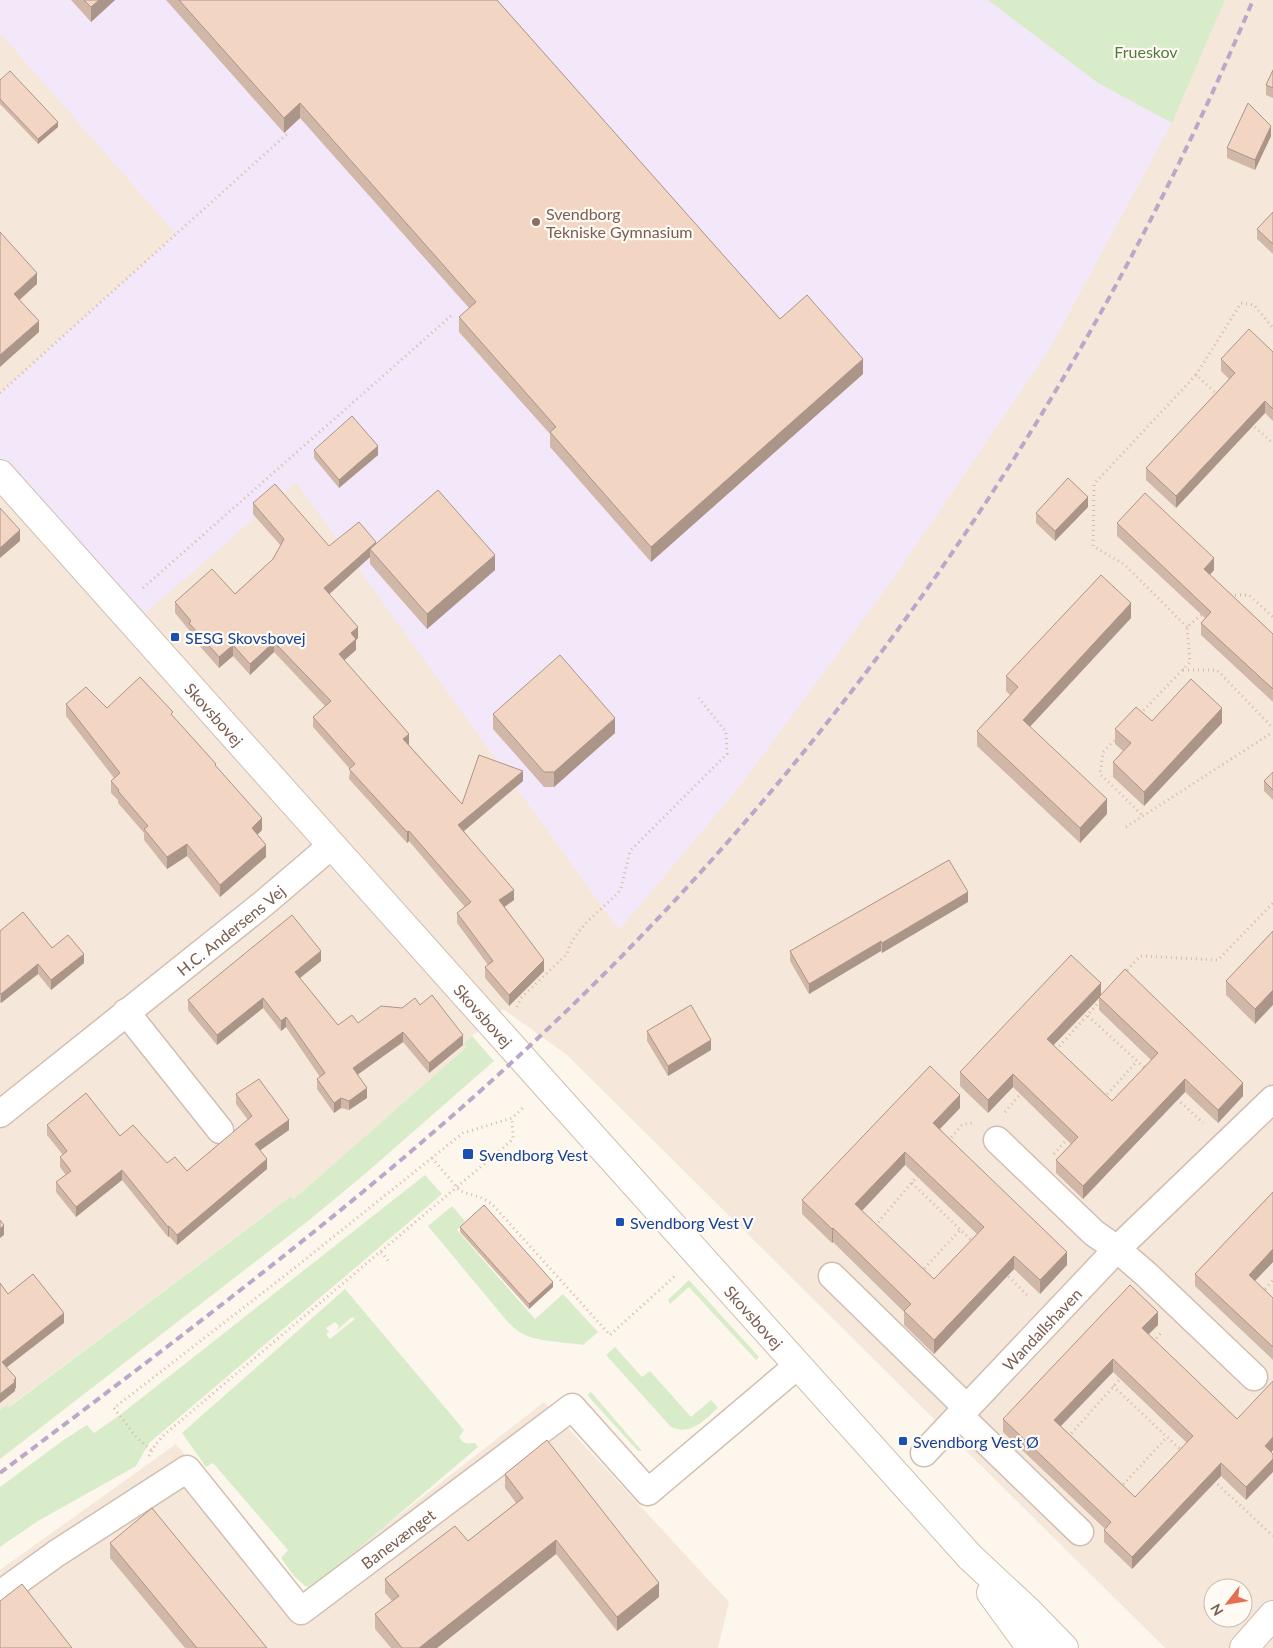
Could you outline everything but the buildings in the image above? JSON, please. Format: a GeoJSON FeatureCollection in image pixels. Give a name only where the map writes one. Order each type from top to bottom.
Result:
{"type":"FeatureCollection","features":[{"type":"Feature","properties":{"kind":"street","name":"Skovsbovej"},"geometry":{"type":"LineString","coordinates":[[0,474],[970,1557],[1028,1610],[1064,1648]]}},
{"type":"Feature","properties":{"kind":"street","name":"H.C. Andersens Vej"},"geometry":{"type":"LineString","coordinates":[[2,1109],[264,903],[332,845]]}},
{"type":"Feature","properties":{"kind":"street"},"geometry":{"type":"LineString","coordinates":[[126,1012],[220,1130]]}},
{"type":"Feature","properties":{"kind":"street","name":"Wandallshaven"},"geometry":{"type":"LineString","coordinates":[[924,1453],[1117,1249],[1273,1099]]}},
{"type":"Feature","properties":{"kind":"street"},"geometry":{"type":"LineString","coordinates":[[999,1128],[1035,1176],[1094,1233],[1117,1249],[1147,1275],[1254,1377]]}},
{"type":"Feature","properties":{"kind":"street"},"geometry":{"type":"LineString","coordinates":[[832,1276],[1080,1532]]}},
{"type":"Feature","properties":{"kind":"street","name":"Banevænget"},"geometry":{"type":"LineString","coordinates":[[0,1594],[65,1548],[186,1468],[301,1610],[572,1407],[648,1492],[798,1366]]}},
{"type":"Feature","properties":{"kind":"street","name":"Skovsbovej"},"geometry":{"type":"LineString","coordinates":[[970,1557],[991,1593],[1031,1648]]}},
{"type":"Feature","properties":{"kind":"street"},"geometry":{"type":"LineString","coordinates":[[1225,1648],[1268,1621]]}},
{"type":"Feature","properties":{"kind":"street"},"geometry":{"type":"LineString","coordinates":[[1244,1648],[1268,1621]]}},
{"type":"Feature","properties":{"kind":"path"},"geometry":{"type":"LineString","coordinates":[[0,393],[287,134]]}},
{"type":"Feature","properties":{"kind":"path"},"geometry":{"type":"LineString","coordinates":[[1136,718],[1190,662],[1187,627],[1125,565],[1093,546],[1094,484],[1196,375],[1241,303],[1254,305],[1273,328]]}},
{"type":"Feature","properties":{"kind":"path"},"geometry":{"type":"LineString","coordinates":[[120,609],[452,314]]}},
{"type":"Feature","properties":{"kind":"path"},"geometry":{"type":"LineString","coordinates":[[1196,375],[1224,400]]}},
{"type":"Feature","properties":{"kind":"path"},"geometry":{"type":"LineString","coordinates":[[1245,418],[1273,443]]}},
{"type":"Feature","properties":{"kind":"path"},"geometry":{"type":"LineString","coordinates":[[1223,596],[1249,595],[1273,617]]}},
{"type":"Feature","properties":{"kind":"path"},"geometry":{"type":"LineString","coordinates":[[1187,627],[1209,608]]}},
{"type":"Feature","properties":{"kind":"path"},"geometry":{"type":"LineString","coordinates":[[1183,670],[1216,670],[1273,728]]}},
{"type":"Feature","properties":{"kind":"path"},"geometry":{"type":"LineString","coordinates":[[498,1032],[512,1016],[520,998],[567,954],[569,945],[577,933],[617,894],[621,888],[630,851],[727,754],[726,732],[699,698]]}},
{"type":"Feature","properties":{"kind":"path"},"geometry":{"type":"LineString","coordinates":[[1123,732],[1103,752],[1100,774],[1143,816]]}},
{"type":"Feature","properties":{"kind":"path"},"geometry":{"type":"LineString","coordinates":[[1126,828],[1273,732]]}},
{"type":"Feature","properties":{"kind":"path"},"geometry":{"type":"LineString","coordinates":[[1122,976],[1140,956],[1218,960],[1273,903]]}},
{"type":"Feature","properties":{"kind":"path"},"geometry":{"type":"LineString","coordinates":[[1062,1058],[1055,1051],[1104,996]]}},
{"type":"Feature","properties":{"kind":"path"},"geometry":{"type":"LineString","coordinates":[[1088,1016],[1150,1074]]}},
{"type":"Feature","properties":{"kind":"path"},"geometry":{"type":"LineString","coordinates":[[1099,1104],[1136,1061]]}},
{"type":"Feature","properties":{"kind":"path"},"geometry":{"type":"LineString","coordinates":[[151,1450],[136,1437],[114,1408],[467,1131],[512,1118],[547,1086]]}},
{"type":"Feature","properties":{"kind":"path"},"geometry":{"type":"LineString","coordinates":[[999,1128],[1026,1087]]}},
{"type":"Feature","properties":{"kind":"path"},"geometry":{"type":"LineString","coordinates":[[1098,1090],[1105,1097]]}},
{"type":"Feature","properties":{"kind":"path"},"geometry":{"type":"LineString","coordinates":[[1171,1093],[1226,1144]]}},
{"type":"Feature","properties":{"kind":"path"},"geometry":{"type":"LineString","coordinates":[[148,1458],[151,1450],[165,1434],[457,1188],[513,1138],[512,1118]]}},
{"type":"Feature","properties":{"kind":"path"},"geometry":{"type":"LineString","coordinates":[[943,1147],[962,1125],[978,1121]]}},
{"type":"Feature","properties":{"kind":"path"},"geometry":{"type":"LineString","coordinates":[[1035,1176],[1073,1133]]}},
{"type":"Feature","properties":{"kind":"path"},"geometry":{"type":"LineString","coordinates":[[432,1158],[457,1188],[492,1204],[610,1336],[699,1254]]}},
{"type":"Feature","properties":{"kind":"path"},"geometry":{"type":"LineString","coordinates":[[870,1232],[924,1169]]}},
{"type":"Feature","properties":{"kind":"path"},"geometry":{"type":"LineString","coordinates":[[912,1183],[974,1243]]}},
{"type":"Feature","properties":{"kind":"path"},"geometry":{"type":"LineString","coordinates":[[876,1225],[883,1231]]}},
{"type":"Feature","properties":{"kind":"path"},"geometry":{"type":"LineString","coordinates":[[916,1277],[960,1230]]}},
{"type":"Feature","properties":{"kind":"path"},"geometry":{"type":"LineString","coordinates":[[380,1252],[390,1263]]}},
{"type":"Feature","properties":{"kind":"path"},"geometry":{"type":"LineString","coordinates":[[916,1264],[923,1270]]}},
{"type":"Feature","properties":{"kind":"path"},"geometry":{"type":"LineString","coordinates":[[1002,1271],[1052,1318]]}},
{"type":"Feature","properties":{"kind":"path"},"geometry":{"type":"LineString","coordinates":[[1258,1296],[1273,1280]]}},
{"type":"Feature","properties":{"kind":"path"},"geometry":{"type":"LineString","coordinates":[[1264,1290],[1268,1295]]}},
{"type":"Feature","properties":{"kind":"path"},"geometry":{"type":"LineString","coordinates":[[1151,1344],[1183,1309]]}},
{"type":"Feature","properties":{"kind":"path"},"geometry":{"type":"LineString","coordinates":[[1063,1442],[1126,1372]]}},
{"type":"Feature","properties":{"kind":"path"},"geometry":{"type":"LineString","coordinates":[[1113,1386],[1188,1457]]}},
{"type":"Feature","properties":{"kind":"path"},"geometry":{"type":"LineString","coordinates":[[1069,1435],[1075,1442]]}},
{"type":"Feature","properties":{"kind":"path"},"geometry":{"type":"LineString","coordinates":[[1116,1493],[1167,1437]]}},
{"type":"Feature","properties":{"kind":"path"},"geometry":{"type":"LineString","coordinates":[[1210,1476],[1273,1536]]}},
{"type":"Feature","properties":{"kind":"path"},"geometry":{"type":"LineString","coordinates":[[1115,1480],[1121,1487]]}},
{"type":"Feature","properties":{"kind":"shaded area"},"geometry":{"type":"Polygon","coordinates":[[[0,0],[1273,0],[1273,1648],[1165,1648],[567,1055],[503,1009],[464,1043],[466,1047],[462,1051],[294,1199],[291,1196],[8,1407],[7,1405],[0,1410],[0,0]]]}},
{"type":"Feature","properties":{"kind":"shaded area"},"geometry":{"type":"Polygon","coordinates":[[[0,0],[1225,0],[1172,123],[1049,350],[896,575],[737,790],[619,930],[296,482],[134,623],[0,457],[0,393],[176,234],[0,33],[0,0]]]}},
{"type":"Feature","properties":{"kind":"shaded area"},"geometry":{"type":"Polygon","coordinates":[[[544,1402],[729,1602],[718,1648],[0,1648],[0,1570],[176,1444],[297,1595],[544,1402]]]}},
{"type":"Feature","properties":{"kind":"green space","name":"Frueskov"},"geometry":{"type":"Polygon","coordinates":[[[988,0],[1225,0],[1172,123],[1098,83],[988,0]]]}},
{"type":"Feature","properties":{"kind":"green space"},"geometry":{"type":"Polygon","coordinates":[[[472,1036],[494,1061],[308,1221],[0,1459],[0,1410],[7,1405],[9,1407],[291,1196],[294,1199],[462,1051],[466,1047],[464,1043],[472,1036]]]}},
{"type":"Feature","properties":{"kind":"green space"},"geometry":{"type":"Polygon","coordinates":[[[425,1175],[442,1194],[149,1443],[136,1466],[38,1521],[0,1547],[0,1487],[87,1425],[94,1433],[120,1415],[425,1175]]]}},
{"type":"Feature","properties":{"kind":"green space"},"geometry":{"type":"Polygon","coordinates":[[[452,1206],[465,1221],[457,1230],[535,1319],[563,1294],[598,1332],[583,1345],[529,1337],[515,1328],[507,1321],[428,1226],[452,1206]]]}},
{"type":"Feature","properties":{"kind":"green space"},"geometry":{"type":"Polygon","coordinates":[[[689,1280],[759,1357],[756,1360],[689,1287],[670,1304],[668,1300],[689,1280]]]}},
{"type":"Feature","properties":{"kind":"green space"},"geometry":{"type":"Polygon","coordinates":[[[345,1289],[464,1430],[459,1437],[462,1441],[475,1443],[478,1447],[312,1587],[305,1586],[294,1576],[281,1558],[288,1550],[213,1463],[206,1467],[182,1433],[345,1289]],[[352,1317],[337,1330],[339,1326],[335,1322],[326,1328],[329,1332],[326,1334],[330,1339],[355,1319],[352,1317]]]}},
{"type":"Feature","properties":{"kind":"green space"},"geometry":{"type":"Polygon","coordinates":[[[615,1347],[642,1377],[650,1371],[691,1417],[711,1400],[718,1408],[702,1422],[691,1428],[685,1430],[671,1427],[606,1355],[615,1347]]]}},
{"type":"Feature","properties":{"kind":"green space"},"geometry":{"type":"Polygon","coordinates":[[[591,1392],[642,1451],[638,1451],[587,1395],[591,1392]]]}},
{"type":"Feature","properties":{"kind":"railway"},"geometry":{"type":"LineString","coordinates":[[0,1473],[266,1270],[460,1109],[522,1053],[637,941],[745,822],[848,696],[943,566],[1032,430],[1113,290],[1187,146],[1253,0]]}},
{"type":"Feature","properties":{"kind":"place","name":"Svendborg Tekniske Gymnasium"},"geometry":{"type":"Point","coordinates":[536,222]}},
{"type":"Feature","properties":{"kind":"place","name":"SESG Skovsbovej"},"geometry":{"type":"Point","coordinates":[175,637]}},
{"type":"Feature","properties":{"kind":"place","name":"Svendborg Vest"},"geometry":{"type":"Point","coordinates":[468,1154]}},
{"type":"Feature","properties":{"kind":"place","name":"Svendborg Vest V"},"geometry":{"type":"Point","coordinates":[620,1222]}},
{"type":"Feature","properties":{"kind":"place","name":"Svendborg Vest Ø"},"geometry":{"type":"Point","coordinates":[903,1441]}}]}
